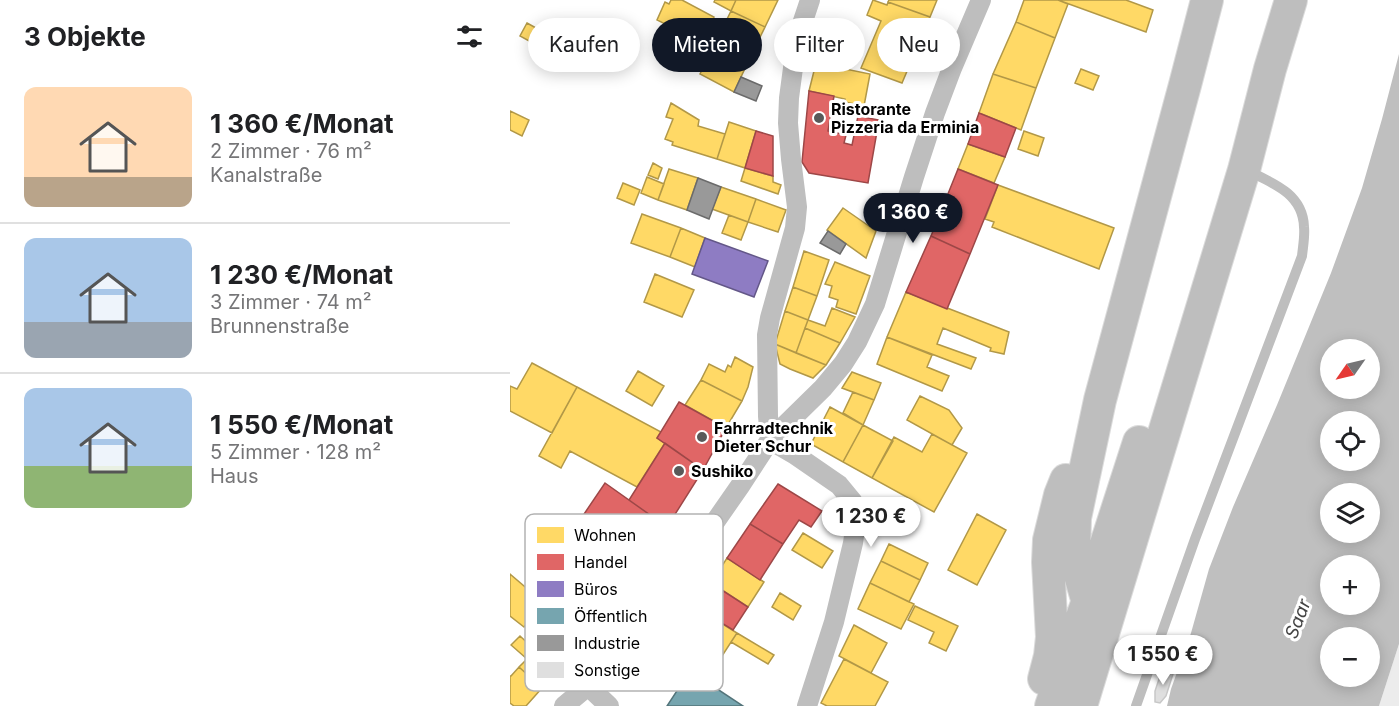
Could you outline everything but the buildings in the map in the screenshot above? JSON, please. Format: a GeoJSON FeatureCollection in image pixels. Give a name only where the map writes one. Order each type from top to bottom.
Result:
{"type":"FeatureCollection","features":[{"type":"Feature","properties":{"kind":"main road"},"geometry":{"type":"LineString","coordinates":[[1082,705],[1093,620],[1074,554],[1075,518],[1100,400],[1207,0]]}},
{"type":"Feature","properties":{"kind":"main road"},"geometry":{"type":"LineString","coordinates":[[1082,705],[1244,170],[1270,69],[1291,0]]}},
{"type":"Feature","properties":{"kind":"main road"},"geometry":{"type":"LineString","coordinates":[[1051,706],[1087,603],[1228,165],[1270,69]]}},
{"type":"Feature","properties":{"kind":"main road"},"geometry":{"type":"LineString","coordinates":[[1037,706],[1050,656],[1052,637],[1049,540],[1059,495],[1100,400]]}},
{"type":"Feature","properties":{"kind":"street"},"geometry":{"type":"LineString","coordinates":[[770,440],[767,334],[795,228],[797,207],[788,123],[789,98],[799,33],[810,0]]}},
{"type":"Feature","properties":{"kind":"street"},"geometry":{"type":"LineString","coordinates":[[721,514],[770,440],[823,388],[843,364],[868,322],[935,113],[981,0]]}},
{"type":"Feature","properties":{"kind":"street"},"geometry":{"type":"LineString","coordinates":[[770,440],[839,485],[853,502],[856,521],[834,622],[807,706]]}},
{"type":"Feature","properties":{"kind":"street"},"geometry":{"type":"LineString","coordinates":[[564,706],[582,691]]}},
{"type":"Feature","properties":{"kind":"street"},"geometry":{"type":"LineString","coordinates":[[593,691],[609,706]]}},
{"type":"Feature","properties":{"kind":"lane"},"geometry":{"type":"LineString","coordinates":[[1136,706],[1195,539],[1302,256],[1305,226],[1298,203],[1279,186],[1244,170]]}},
{"type":"Feature","properties":{"kind":"shaded area"},"geometry":{"type":"Polygon","coordinates":[[[1399,644],[1399,706],[1379,706],[1399,644]]]}},
{"type":"Feature","properties":{"kind":"water","name":"Saar"},"geometry":{"type":"Polygon","coordinates":[[[1399,54],[1399,644],[1379,706],[1167,706],[1209,569],[1331,273],[1362,188],[1399,54]]]}},
{"type":"Feature","properties":{"kind":"place","name":"Ristorante Pizzeria da Erminia"},"geometry":{"type":"Point","coordinates":[819,118]}},
{"type":"Feature","properties":{"kind":"place","name":"Fahrradtechnik Dieter Schur"},"geometry":{"type":"Point","coordinates":[702,437]}},
{"type":"Feature","properties":{"kind":"place","name":"Sushiko"},"geometry":{"type":"Point","coordinates":[679,471]}}]}
